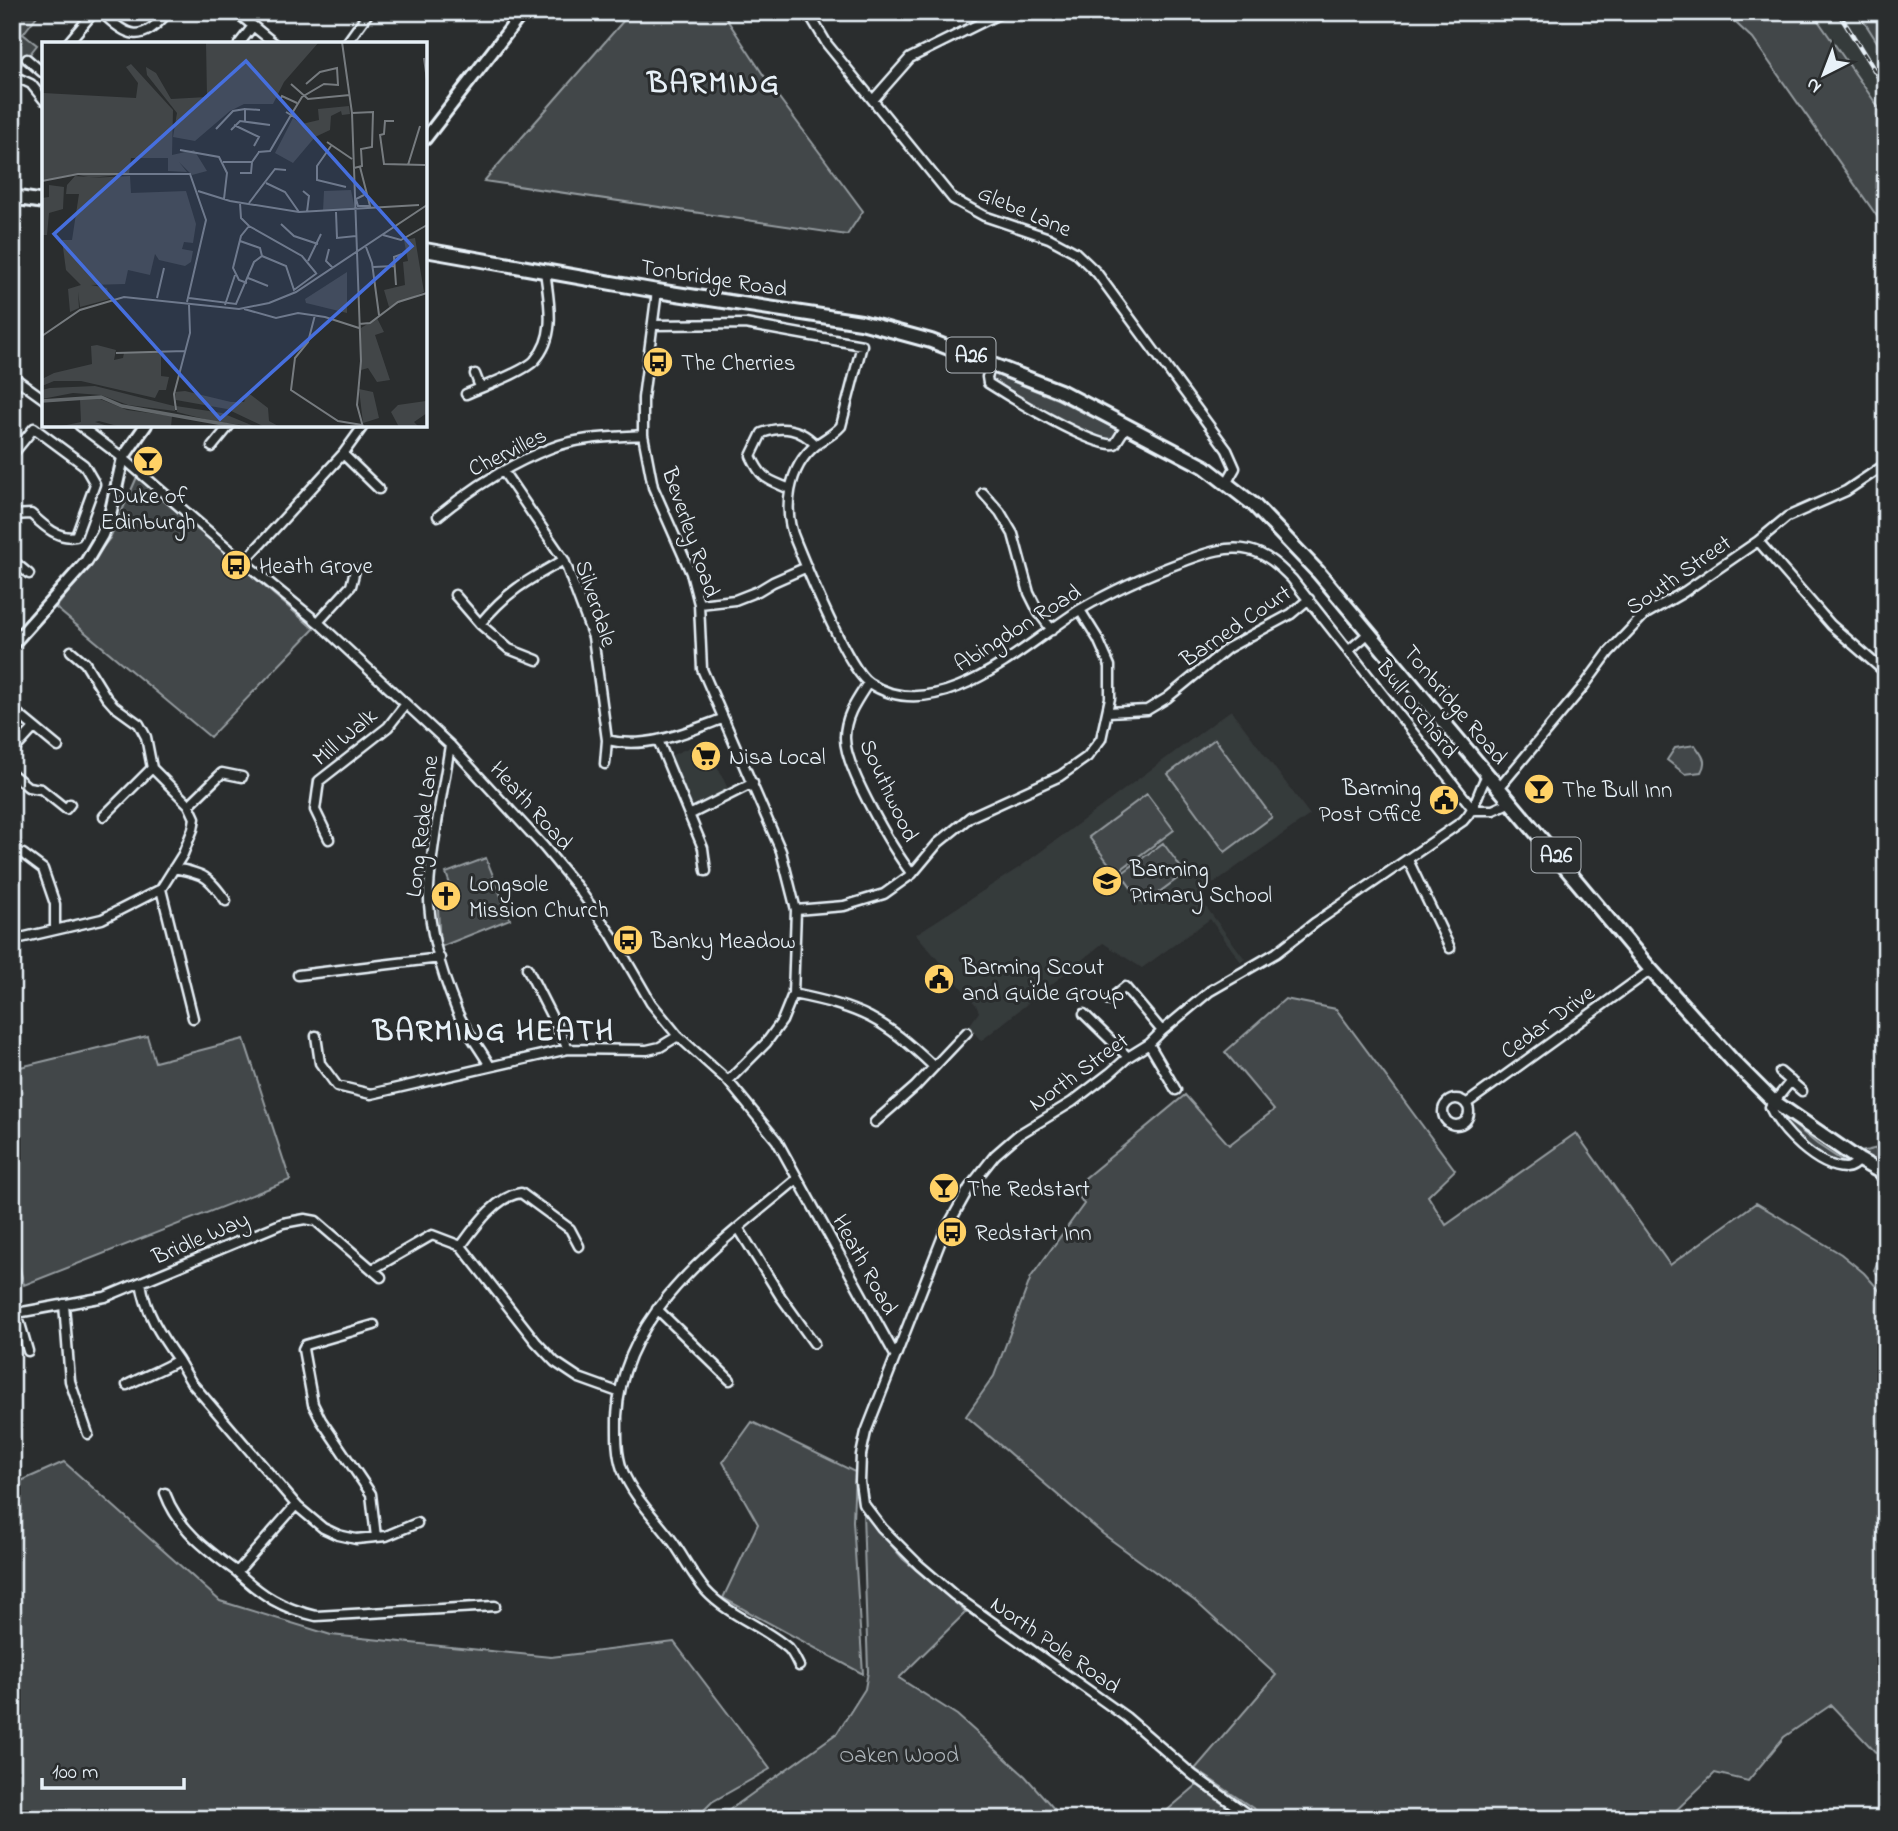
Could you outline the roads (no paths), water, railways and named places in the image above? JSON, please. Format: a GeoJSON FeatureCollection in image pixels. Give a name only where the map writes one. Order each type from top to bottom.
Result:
{"type":"FeatureCollection","features":[{"type":"Feature","properties":{"kind":"main road"},"geometry":{"type":"LineString","coordinates":[[427,136],[523,12]]}},
{"type":"Feature","properties":{"kind":"main road"},"geometry":{"type":"LineString","coordinates":[[12,197],[42,202]]}},
{"type":"Feature","properties":{"kind":"main road","name":"Tonbridge Road"},"geometry":{"type":"LineString","coordinates":[[427,250],[657,291],[861,322],[931,341],[1060,391],[1205,467],[1254,505],[1318,572],[1651,970],[1732,1060],[1773,1101],[1859,1160],[1886,1175]]}},
{"type":"Feature","properties":{"kind":"main road"},"geometry":{"type":"LineString","coordinates":[[12,645],[86,562],[103,535],[116,496],[123,458],[145,427]]}},
{"type":"Feature","properties":{"kind":"street"},"geometry":{"type":"LineString","coordinates":[[68,42],[94,12]]}},
{"type":"Feature","properties":{"kind":"street"},"geometry":{"type":"LineString","coordinates":[[102,12],[123,32],[144,33],[155,27],[168,12]]}},
{"type":"Feature","properties":{"kind":"street"},"geometry":{"type":"LineString","coordinates":[[236,12],[273,42]]}},
{"type":"Feature","properties":{"kind":"street"},"geometry":{"type":"LineString","coordinates":[[347,42],[369,12]]}},
{"type":"Feature","properties":{"kind":"street","name":"Glebe Lane"},"geometry":{"type":"LineString","coordinates":[[808,12],[827,44],[953,199],[984,216],[1049,238],[1075,252],[1097,273],[1227,450],[1235,468],[1227,482]]}},
{"type":"Feature","properties":{"kind":"street"},"geometry":{"type":"LineString","coordinates":[[873,100],[910,58],[1003,12]]}},
{"type":"Feature","properties":{"kind":"street"},"geometry":{"type":"LineString","coordinates":[[241,42],[253,26]]}},
{"type":"Feature","properties":{"kind":"street"},"geometry":{"type":"LineString","coordinates":[[27,59],[42,70]]}},
{"type":"Feature","properties":{"kind":"street"},"geometry":{"type":"LineString","coordinates":[[34,82],[42,72]]}},
{"type":"Feature","properties":{"kind":"street"},"geometry":{"type":"LineString","coordinates":[[12,75],[31,85],[42,98]]}},
{"type":"Feature","properties":{"kind":"street"},"geometry":{"type":"LineString","coordinates":[[466,394],[534,362],[546,343],[550,318],[545,270]]}},
{"type":"Feature","properties":{"kind":"street","name":"Beverley Road"},"geometry":{"type":"LineString","coordinates":[[657,291],[643,398],[643,435],[653,487],[691,573],[699,604],[702,669],[722,719],[754,783],[781,851],[796,910],[793,994],[782,1021],[766,1043],[729,1081]]}},
{"type":"Feature","properties":{"kind":"street"},"geometry":{"type":"LineString","coordinates":[[653,325],[745,324],[862,345],[841,426],[804,458],[790,489],[789,511],[792,534],[807,568],[842,642],[857,670],[868,683]]}},
{"type":"Feature","properties":{"kind":"street"},"geometry":{"type":"LineString","coordinates":[[992,363],[987,377],[988,383],[1052,420],[1103,445],[1115,444],[1127,425]]}},
{"type":"Feature","properties":{"kind":"street"},"geometry":{"type":"LineString","coordinates":[[475,374],[480,387]]}},
{"type":"Feature","properties":{"kind":"street"},"geometry":{"type":"LineString","coordinates":[[12,376],[42,398]]}},
{"type":"Feature","properties":{"kind":"street","name":"Heath Road"},"geometry":{"type":"LineString","coordinates":[[82,427],[123,458],[318,622],[450,745],[544,847],[611,934],[651,1003],[678,1036],[729,1081],[777,1141],[895,1355]]}},
{"type":"Feature","properties":{"kind":"street"},"geometry":{"type":"LineString","coordinates":[[212,447],[228,427]]}},
{"type":"Feature","properties":{"kind":"street"},"geometry":{"type":"LineString","coordinates":[[244,562],[343,454],[363,427]]}},
{"type":"Feature","properties":{"kind":"street"},"geometry":{"type":"LineString","coordinates":[[12,455],[34,428],[84,465],[96,484],[76,536],[62,536],[47,528],[31,514],[12,515]]}},
{"type":"Feature","properties":{"kind":"street"},"geometry":{"type":"LineString","coordinates":[[790,489],[763,477],[751,456],[762,433],[788,428],[806,434],[816,445]]}},
{"type":"Feature","properties":{"kind":"street","name":"Chervilles"},"geometry":{"type":"LineString","coordinates":[[438,516],[469,490],[552,447],[598,438],[643,435]]}},
{"type":"Feature","properties":{"kind":"street"},"geometry":{"type":"LineString","coordinates":[[343,454],[379,489]]}},
{"type":"Feature","properties":{"kind":"street","name":"South Street"},"geometry":{"type":"LineString","coordinates":[[1499,788],[1609,652],[1644,615],[1684,592],[1758,541],[1787,517],[1846,491],[1886,464]]}},
{"type":"Feature","properties":{"kind":"street","name":"Silverdale"},"geometry":{"type":"LineString","coordinates":[[503,471],[565,561],[593,637],[607,740],[605,764]]}},
{"type":"Feature","properties":{"kind":"street"},"geometry":{"type":"LineString","coordinates":[[983,493],[1000,512],[1013,534],[1029,593],[1052,630]]}},
{"type":"Feature","properties":{"kind":"street"},"geometry":{"type":"LineString","coordinates":[[1758,541],[1832,625],[1886,673]]}},
{"type":"Feature","properties":{"kind":"street","name":"Abingdon Road"},"geometry":{"type":"LineString","coordinates":[[868,683],[899,695],[925,696],[947,691],[978,677],[1080,610],[1152,573],[1225,548],[1249,550],[1270,558],[1309,599],[1348,651]]}},
{"type":"Feature","properties":{"kind":"street"},"geometry":{"type":"LineString","coordinates":[[12,560],[29,574]]}},
{"type":"Feature","properties":{"kind":"street"},"geometry":{"type":"LineString","coordinates":[[481,624],[497,603],[517,586],[565,561]]}},
{"type":"Feature","properties":{"kind":"street"},"geometry":{"type":"LineString","coordinates":[[699,604],[734,600],[807,568]]}},
{"type":"Feature","properties":{"kind":"street"},"geometry":{"type":"LineString","coordinates":[[318,622],[351,586],[355,570]]}},
{"type":"Feature","properties":{"kind":"street"},"geometry":{"type":"LineString","coordinates":[[455,595],[481,624],[509,649],[537,660]]}},
{"type":"Feature","properties":{"kind":"street","name":"Barned Court"},"geometry":{"type":"LineString","coordinates":[[1108,712],[1147,710],[1167,698],[1228,648],[1291,614],[1309,599]]}},
{"type":"Feature","properties":{"kind":"street"},"geometry":{"type":"LineString","coordinates":[[796,910],[844,906],[884,894],[912,874],[937,843],[970,817],[1060,776],[1087,757],[1101,739],[1108,712],[1110,666],[1098,639],[1080,610]]}},
{"type":"Feature","properties":{"kind":"street","name":"Bull Orchard"},"geometry":{"type":"LineString","coordinates":[[1369,633],[1348,651],[1474,810]]}},
{"type":"Feature","properties":{"kind":"street"},"geometry":{"type":"LineString","coordinates":[[12,940],[102,919],[161,889],[193,830],[195,818],[189,805],[152,768],[146,737],[139,724],[132,716],[114,706],[85,663],[71,650]]}},
{"type":"Feature","properties":{"kind":"street","name":"Southwood"},"geometry":{"type":"LineString","coordinates":[[868,683],[847,718],[844,740],[851,763],[879,823],[895,852],[912,874]]}},
{"type":"Feature","properties":{"kind":"street","name":"Mill Walk"},"geometry":{"type":"LineString","coordinates":[[329,839],[315,810],[319,781],[388,727],[405,705]]}},
{"type":"Feature","properties":{"kind":"street"},"geometry":{"type":"LineString","coordinates":[[12,709],[58,747]]}},
{"type":"Feature","properties":{"kind":"street"},"geometry":{"type":"LineString","coordinates":[[607,740],[618,743],[658,740],[686,734],[722,719]]}},
{"type":"Feature","properties":{"kind":"street"},"geometry":{"type":"LineString","coordinates":[[12,752],[34,728]]}},
{"type":"Feature","properties":{"kind":"street"},"geometry":{"type":"LineString","coordinates":[[658,740],[703,848],[706,871]]}},
{"type":"Feature","properties":{"kind":"street","name":"Long Rede Lane"},"geometry":{"type":"LineString","coordinates":[[450,745],[429,889],[431,921],[458,1013],[490,1066]]}},
{"type":"Feature","properties":{"kind":"street"},"geometry":{"type":"LineString","coordinates":[[104,816],[152,768]]}},
{"type":"Feature","properties":{"kind":"street"},"geometry":{"type":"LineString","coordinates":[[189,805],[222,773],[242,778]]}},
{"type":"Feature","properties":{"kind":"street"},"geometry":{"type":"LineString","coordinates":[[12,774],[28,787],[41,789],[66,809],[70,804]]}},
{"type":"Feature","properties":{"kind":"street"},"geometry":{"type":"LineString","coordinates":[[1474,810],[1487,775]]}},
{"type":"Feature","properties":{"kind":"street"},"geometry":{"type":"LineString","coordinates":[[689,815],[754,783]]}},
{"type":"Feature","properties":{"kind":"street","name":"North Street"},"geometry":{"type":"LineString","coordinates":[[859,1482],[866,1432],[944,1233],[957,1206],[984,1168],[1007,1144],[1092,1088],[1128,1057],[1149,1044],[1210,991],[1276,953],[1316,922],[1463,821],[1474,810],[1493,810],[1511,802]]}},
{"type":"Feature","properties":{"kind":"street"},"geometry":{"type":"LineString","coordinates":[[23,854],[43,869],[55,904],[55,930]]}},
{"type":"Feature","properties":{"kind":"street"},"geometry":{"type":"LineString","coordinates":[[1408,860],[1450,948]]}},
{"type":"Feature","properties":{"kind":"street"},"geometry":{"type":"LineString","coordinates":[[174,868],[209,878],[226,901]]}},
{"type":"Feature","properties":{"kind":"street"},"geometry":{"type":"LineString","coordinates":[[161,889],[192,1018]]}},
{"type":"Feature","properties":{"kind":"street"},"geometry":{"type":"LineString","coordinates":[[298,975],[440,958]]}},
{"type":"Feature","properties":{"kind":"street"},"geometry":{"type":"LineString","coordinates":[[527,968],[568,1049]]}},
{"type":"Feature","properties":{"kind":"street","name":"Cedar Drive"},"geometry":{"type":"LineString","coordinates":[[1466,1104],[1651,970]]}},
{"type":"Feature","properties":{"kind":"street"},"geometry":{"type":"LineString","coordinates":[[1109,1000],[1125,987],[1162,1031]]}},
{"type":"Feature","properties":{"kind":"street"},"geometry":{"type":"LineString","coordinates":[[793,994],[838,1003],[870,1016],[901,1037],[933,1066]]}},
{"type":"Feature","properties":{"kind":"street"},"geometry":{"type":"LineString","coordinates":[[1084,1014],[1128,1057]]}},
{"type":"Feature","properties":{"kind":"street"},"geometry":{"type":"LineString","coordinates":[[875,1122],[915,1087],[969,1029]]}},
{"type":"Feature","properties":{"kind":"street"},"geometry":{"type":"LineString","coordinates":[[316,1036],[320,1063],[337,1086],[371,1094],[568,1049],[648,1050],[660,1047],[678,1036]]}},
{"type":"Feature","properties":{"kind":"street"},"geometry":{"type":"LineString","coordinates":[[1149,1044],[1176,1090]]}},
{"type":"Feature","properties":{"kind":"street"},"geometry":{"type":"LineString","coordinates":[[1780,1072],[1802,1091]]}},
{"type":"Feature","properties":{"kind":"street"},"geometry":{"type":"LineString","coordinates":[[1791,1081],[1770,1108],[1781,1126],[1810,1153],[1843,1168],[1849,1168],[1859,1160]]}},
{"type":"Feature","properties":{"kind":"street"},"geometry":{"type":"LineString","coordinates":[[797,1179],[698,1264],[657,1309],[634,1348],[618,1392],[617,1440],[621,1466],[632,1490],[705,1589],[718,1603],[790,1650],[799,1666]]}},
{"type":"Feature","properties":{"kind":"street"},"geometry":{"type":"LineString","coordinates":[[461,1246],[482,1220],[505,1199],[522,1193],[570,1229],[579,1246]]}},
{"type":"Feature","properties":{"kind":"street","name":"Bridle Way"},"geometry":{"type":"LineString","coordinates":[[15,1314],[105,1297],[284,1223],[305,1219],[316,1221],[380,1277]]}},
{"type":"Feature","properties":{"kind":"street"},"geometry":{"type":"LineString","coordinates":[[738,1229],[814,1343]]}},
{"type":"Feature","properties":{"kind":"street"},"geometry":{"type":"LineString","coordinates":[[373,1269],[432,1235],[461,1246],[536,1342],[555,1362],[579,1378],[618,1392]]}},
{"type":"Feature","properties":{"kind":"street"},"geometry":{"type":"LineString","coordinates":[[141,1282],[143,1298],[159,1334],[191,1382],[296,1505],[323,1528],[356,1539],[386,1536],[416,1523]]}},
{"type":"Feature","properties":{"kind":"street"},"geometry":{"type":"LineString","coordinates":[[12,1297],[28,1351]]}},
{"type":"Feature","properties":{"kind":"street"},"geometry":{"type":"LineString","coordinates":[[64,1304],[70,1381],[88,1434]]}},
{"type":"Feature","properties":{"kind":"street"},"geometry":{"type":"LineString","coordinates":[[657,1309],[730,1380]]}},
{"type":"Feature","properties":{"kind":"street"},"geometry":{"type":"LineString","coordinates":[[374,1325],[305,1345],[303,1349],[313,1404],[371,1494],[376,1537]]}},
{"type":"Feature","properties":{"kind":"street"},"geometry":{"type":"LineString","coordinates":[[127,1385],[178,1360]]}},
{"type":"Feature","properties":{"kind":"street","name":"North Pole Road"},"geometry":{"type":"LineString","coordinates":[[859,1482],[863,1503],[881,1528],[928,1573],[986,1619],[1126,1717],[1193,1775],[1254,1819]]}},
{"type":"Feature","properties":{"kind":"street"},"geometry":{"type":"LineString","coordinates":[[165,1493],[172,1511],[206,1549],[269,1600],[294,1611],[316,1616],[495,1606]]}},
{"type":"Feature","properties":{"kind":"street"},"geometry":{"type":"LineString","coordinates":[[237,1572],[296,1505]]}},
{"type":"Feature","properties":{"kind":"railway"},"geometry":{"type":"LineString","coordinates":[[1838,12],[1886,89]]}},
{"type":"Feature","properties":{"kind":"place","name":"The Cherries"},"geometry":{"type":"Point","coordinates":[658,362]}},
{"type":"Feature","properties":{"kind":"place","name":"Duke of Edinburgh"},"geometry":{"type":"Point","coordinates":[148,461]}},
{"type":"Feature","properties":{"kind":"place","name":"Heath Grove"},"geometry":{"type":"Point","coordinates":[236,565]}},
{"type":"Feature","properties":{"kind":"place","name":"Nisa Local"},"geometry":{"type":"Point","coordinates":[706,756]}},
{"type":"Feature","properties":{"kind":"place","name":"The Bull Inn"},"geometry":{"type":"Point","coordinates":[1539,789]}},
{"type":"Feature","properties":{"kind":"place","name":"Barming Post Office"},"geometry":{"type":"Point","coordinates":[1444,800]}},
{"type":"Feature","properties":{"kind":"place","name":"Barming Primary School"},"geometry":{"type":"Point","coordinates":[1107,881]}},
{"type":"Feature","properties":{"kind":"place","name":"Longsole Mission Church"},"geometry":{"type":"Point","coordinates":[446,896]}},
{"type":"Feature","properties":{"kind":"place","name":"Banky Meadow"},"geometry":{"type":"Point","coordinates":[628,940]}},
{"type":"Feature","properties":{"kind":"place","name":"Barming Scout and Guide Group"},"geometry":{"type":"Point","coordinates":[939,979]}},
{"type":"Feature","properties":{"kind":"place","name":"The Redstart"},"geometry":{"type":"Point","coordinates":[944,1188]}},
{"type":"Feature","properties":{"kind":"place","name":"Redstart Inn"},"geometry":{"type":"Point","coordinates":[952,1232]}},
{"type":"Feature","properties":{"kind":"district","name":"BARMING"},"geometry":{"type":"Point","coordinates":[714,82]}},
{"type":"Feature","properties":{"kind":"district","name":"BARMING HEATH"},"geometry":{"type":"Point","coordinates":[494,1030]}},
{"type":"Feature","properties":{"kind":"park label","name":"Oaken Wood"},"geometry":{"type":"Point","coordinates":[899,1754]}}]}
